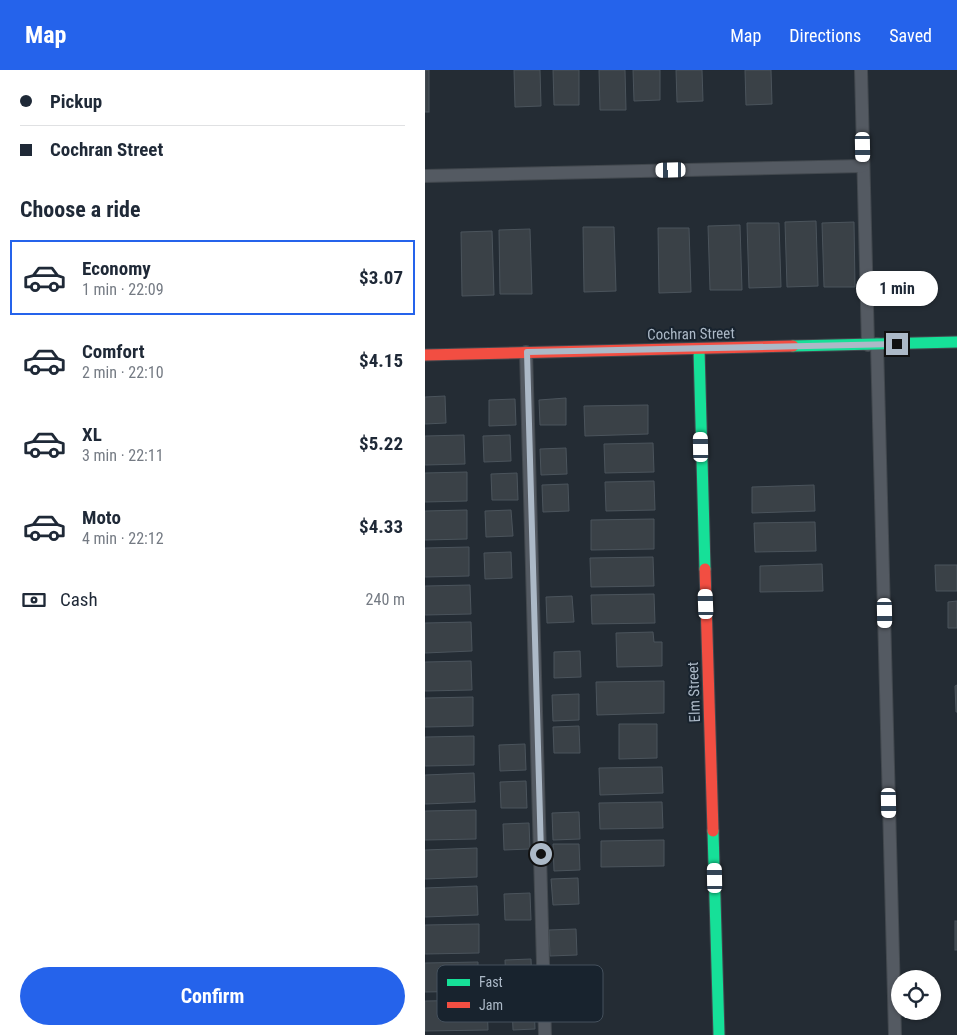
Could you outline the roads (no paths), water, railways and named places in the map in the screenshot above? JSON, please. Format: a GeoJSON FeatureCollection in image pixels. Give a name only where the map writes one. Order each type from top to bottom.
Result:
{"type":"FeatureCollection","features":[{"type":"Feature","properties":{"kind":"street","name":"Cochran Street"},"geometry":{"type":"LineString","coordinates":[[425,355],[957,342]]}},
{"type":"Feature","properties":{"kind":"street","name":"Elm Street"},"geometry":{"type":"LineString","coordinates":[[699,348],[719,1035]]}},
{"type":"Feature","properties":{"kind":"lane"},"geometry":{"type":"LineString","coordinates":[[861,70],[863,166],[873,344],[895,1035]]}},
{"type":"Feature","properties":{"kind":"lane"},"geometry":{"type":"LineString","coordinates":[[425,176],[863,166]]}},
{"type":"Feature","properties":{"kind":"lane"},"geometry":{"type":"LineString","coordinates":[[527,352],[543,965]]}},
{"type":"Feature","properties":{"kind":"lane"},"geometry":{"type":"LineString","coordinates":[[545,1022],[545,1035]]}}]}
